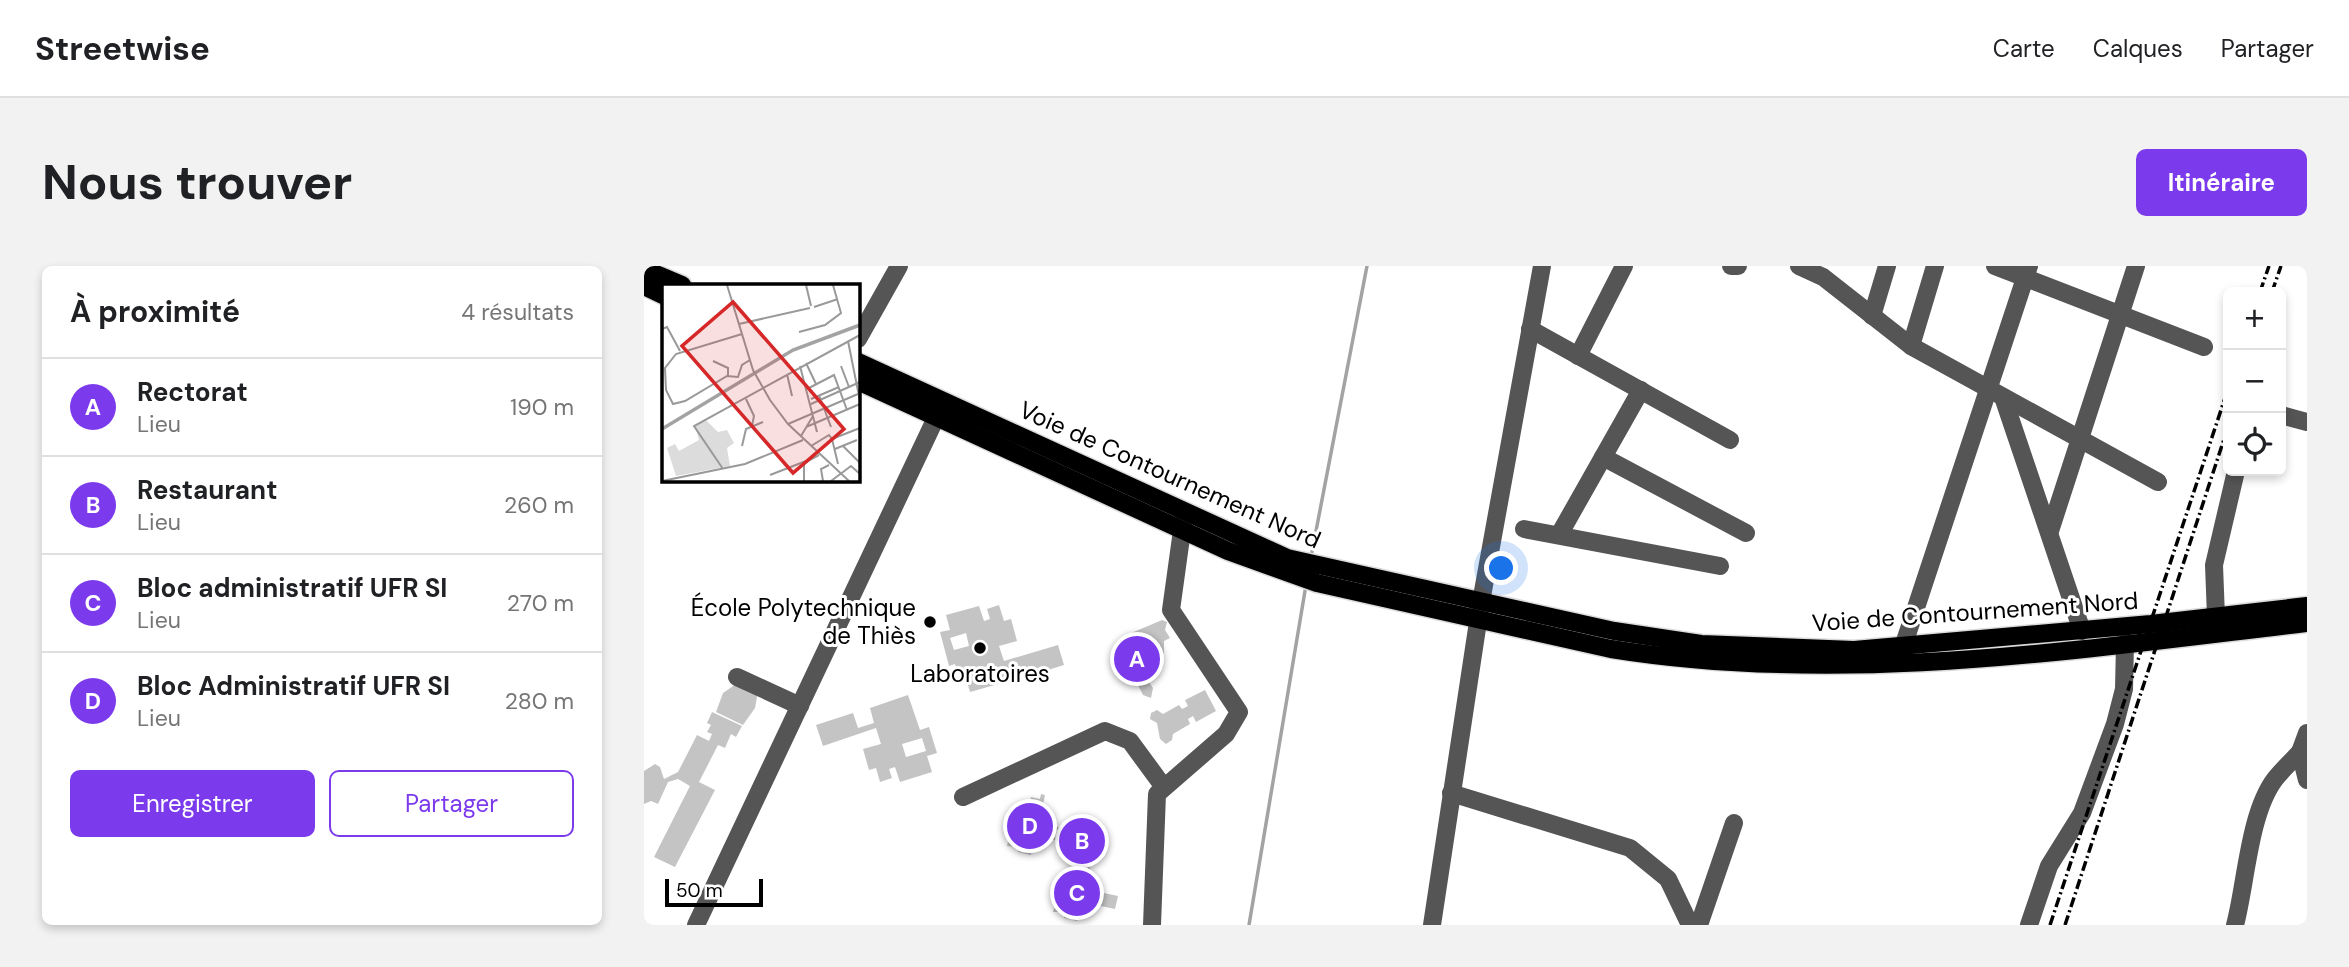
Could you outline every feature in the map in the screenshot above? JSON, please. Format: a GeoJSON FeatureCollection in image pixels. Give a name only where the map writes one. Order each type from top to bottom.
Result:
{"type":"FeatureCollection","features":[{"type":"Feature","properties":{"kind":"main road"},"geometry":{"type":"LineString","coordinates":[[644,269],[680,284]]}},
{"type":"Feature","properties":{"kind":"main road"},"geometry":{"type":"LineString","coordinates":[[644,286],[662,295]]}},
{"type":"Feature","properties":{"kind":"main road","name":"Voie de Contournement Nord"},"geometry":{"type":"LineString","coordinates":[[859,363],[940,409],[1285,565],[1318,575],[1480,611],[1611,649],[1663,657],[1774,665],[1913,665],[2307,623]]}},
{"type":"Feature","properties":{"kind":"main road","name":"Voie de Contournement Nord"},"geometry":{"type":"LineString","coordinates":[[859,381],[940,409]]}},
{"type":"Feature","properties":{"kind":"main road","name":"Voie de Contournement Nord"},"geometry":{"type":"LineString","coordinates":[[1480,611],[1701,644],[1854,650],[2082,631],[2307,606]]}},
{"type":"Feature","properties":{"kind":"street"},"geometry":{"type":"LineString","coordinates":[[859,337],[899,266]]}},
{"type":"Feature","properties":{"kind":"street"},"geometry":{"type":"LineString","coordinates":[[1432,925],[1480,611],[1542,266]]}},
{"type":"Feature","properties":{"kind":"street"},"geometry":{"type":"LineString","coordinates":[[1578,356],[1624,266]]}},
{"type":"Feature","properties":{"kind":"street"},"geometry":{"type":"LineString","coordinates":[[1731,266],[1738,266]]}},
{"type":"Feature","properties":{"kind":"street"},"geometry":{"type":"LineString","coordinates":[[1798,266],[1825,271],[1872,316],[1911,346],[2158,482]]}},
{"type":"Feature","properties":{"kind":"street"},"geometry":{"type":"LineString","coordinates":[[1872,316],[1887,266]]}},
{"type":"Feature","properties":{"kind":"street"},"geometry":{"type":"LineString","coordinates":[[1911,346],[1935,266]]}},
{"type":"Feature","properties":{"kind":"street"},"geometry":{"type":"LineString","coordinates":[[1995,266],[2027,272],[2120,314],[2204,347]]}},
{"type":"Feature","properties":{"kind":"street"},"geometry":{"type":"LineString","coordinates":[[2050,531],[2136,266]]}},
{"type":"Feature","properties":{"kind":"street"},"geometry":{"type":"LineString","coordinates":[[1903,647],[1996,393],[2027,272]]}},
{"type":"Feature","properties":{"kind":"street"},"geometry":{"type":"LineString","coordinates":[[1530,329],[1730,440]]}},
{"type":"Feature","properties":{"kind":"street"},"geometry":{"type":"LineString","coordinates":[[1559,535],[1641,390]]}},
{"type":"Feature","properties":{"kind":"street"},"geometry":{"type":"LineString","coordinates":[[1996,393],[2050,531],[2082,631]]}},
{"type":"Feature","properties":{"kind":"street"},"geometry":{"type":"LineString","coordinates":[[696,925],[940,409]]}},
{"type":"Feature","properties":{"kind":"street"},"geometry":{"type":"LineString","coordinates":[[2286,416],[2306,419]]}},
{"type":"Feature","properties":{"kind":"street"},"geometry":{"type":"LineString","coordinates":[[1603,457],[1746,533]]}},
{"type":"Feature","properties":{"kind":"street"},"geometry":{"type":"LineString","coordinates":[[2216,617],[2214,565],[2235,476]]}},
{"type":"Feature","properties":{"kind":"street"},"geometry":{"type":"LineString","coordinates":[[1152,925],[1154,809],[1163,786],[1226,734],[1238,712],[1171,610],[1183,520]]}},
{"type":"Feature","properties":{"kind":"street"},"geometry":{"type":"LineString","coordinates":[[1524,529],[1720,566]]}},
{"type":"Feature","properties":{"kind":"street"},"geometry":{"type":"LineString","coordinates":[[2029,925],[2049,866],[2082,813],[2115,724],[2124,689],[2125,643]]}},
{"type":"Feature","properties":{"kind":"street"},"geometry":{"type":"LineString","coordinates":[[737,677],[800,706]]}},
{"type":"Feature","properties":{"kind":"street"},"geometry":{"type":"LineString","coordinates":[[963,797],[1105,730],[1130,741],[1163,786]]}},
{"type":"Feature","properties":{"kind":"street"},"geometry":{"type":"LineString","coordinates":[[2235,925],[2247,859],[2264,800],[2273,781],[2300,752],[2307,733]]}},
{"type":"Feature","properties":{"kind":"street"},"geometry":{"type":"LineString","coordinates":[[2300,752],[2307,780]]}},
{"type":"Feature","properties":{"kind":"street"},"geometry":{"type":"LineString","coordinates":[[1451,793],[1630,848],[1668,879],[1690,925]]}},
{"type":"Feature","properties":{"kind":"street"},"geometry":{"type":"LineString","coordinates":[[1699,925],[1734,823]]}},
{"type":"Feature","properties":{"kind":"building","name":"Laboratoires"},"geometry":{"type":"Polygon","coordinates":[[[999,605],[1004,621],[1011,619],[1017,641],[999,646],[1004,661],[1058,645],[1064,665],[1032,675],[1030,668],[1020,671],[1017,662],[1011,664],[1014,675],[1008,676],[1009,681],[970,692],[964,671],[957,673],[955,664],[949,666],[940,632],[950,630],[946,615],[979,606],[984,621],[990,619],[987,609],[999,605]],[[966,633],[950,638],[954,650],[969,646],[966,633]]]}},
{"type":"Feature","properties":{"kind":"building"},"geometry":{"type":"Polygon","coordinates":[[[1162,620],[1167,622],[1165,630],[1170,638],[1164,641],[1164,653],[1153,657],[1146,666],[1146,678],[1153,688],[1151,698],[1143,695],[1132,673],[1127,676],[1121,665],[1131,637],[1129,634],[1162,620]]]}},
{"type":"Feature","properties":{"kind":"building"},"geometry":{"type":"Polygon","coordinates":[[[739,682],[756,690],[757,697],[755,708],[743,725],[716,712],[723,693],[739,682]]]}},
{"type":"Feature","properties":{"kind":"building"},"geometry":{"type":"Polygon","coordinates":[[[1205,690],[1216,711],[1196,722],[1193,716],[1188,719],[1190,724],[1173,734],[1172,740],[1166,744],[1160,739],[1157,723],[1150,719],[1151,713],[1157,710],[1163,714],[1179,705],[1182,709],[1188,706],[1185,700],[1205,690]]]}},
{"type":"Feature","properties":{"kind":"building","name":"Laboratoires"},"geometry":{"type":"Polygon","coordinates":[[[908,695],[920,730],[929,727],[937,753],[927,756],[932,772],[900,782],[895,767],[889,769],[892,778],[880,782],[876,768],[869,770],[863,749],[881,744],[876,728],[823,746],[816,725],[853,713],[858,728],[874,723],[870,708],[908,695]],[[922,738],[902,744],[906,757],[926,751],[922,738]]]}},
{"type":"Feature","properties":{"kind":"building"},"geometry":{"type":"Polygon","coordinates":[[[712,712],[742,726],[736,737],[731,734],[725,748],[718,745],[699,782],[715,790],[675,867],[654,857],[690,786],[678,779],[668,782],[658,804],[651,801],[644,804],[644,771],[655,764],[660,767],[664,779],[678,772],[697,735],[709,741],[712,734],[707,732],[711,725],[707,723],[712,712]]]}},
{"type":"Feature","properties":{"kind":"building"},"geometry":{"type":"Polygon","coordinates":[[[1041,794],[1045,795],[1039,823],[1071,830],[1073,823],[1095,838],[1097,859],[1096,862],[1091,861],[1085,889],[1118,896],[1115,909],[1082,902],[1077,921],[1064,918],[1066,912],[1053,912],[1057,899],[1051,898],[1053,885],[1071,889],[1077,863],[1086,865],[1087,859],[1072,854],[1069,843],[1035,836],[1031,855],[1018,852],[1019,847],[1007,846],[1010,833],[1004,832],[1007,819],[1025,823],[1031,797],[1040,799],[1041,794]]]}},
{"type":"Feature","properties":{"kind":"waterway"},"geometry":{"type":"LineString","coordinates":[[1311,557],[1367,266]]}},
{"type":"Feature","properties":{"kind":"waterway"},"geometry":{"type":"LineString","coordinates":[[1249,925],[1306,585]]}},
{"type":"Feature","properties":{"kind":"railway"},"geometry":{"type":"LineString","coordinates":[[2262,287],[2269,266]]}},
{"type":"Feature","properties":{"kind":"railway"},"geometry":{"type":"LineString","coordinates":[[2274,287],[2281,266]]}},
{"type":"Feature","properties":{"kind":"railway"},"geometry":{"type":"LineString","coordinates":[[2050,925],[2223,404]]}},
{"type":"Feature","properties":{"kind":"railway"},"geometry":{"type":"LineString","coordinates":[[2065,925],[2223,442]]}},
{"type":"Feature","properties":{"kind":"place","name":"École Polytechnique de Thiès"},"geometry":{"type":"Point","coordinates":[930,622]}},
{"type":"Feature","properties":{"kind":"place","name":"Laboratoires"},"geometry":{"type":"Point","coordinates":[980,648]}},
{"type":"Feature","properties":{"kind":"place","name":"Rectorat"},"geometry":{"type":"Point","coordinates":[1137,659]}},
{"type":"Feature","properties":{"kind":"place","name":"Bloc Administratif UFR SI"},"geometry":{"type":"Point","coordinates":[1030,826]}},
{"type":"Feature","properties":{"kind":"place","name":"Restaurant"},"geometry":{"type":"Point","coordinates":[1082,841]}},
{"type":"Feature","properties":{"kind":"place","name":"Bloc administratif UFR SI"},"geometry":{"type":"Point","coordinates":[1077,893]}}]}
